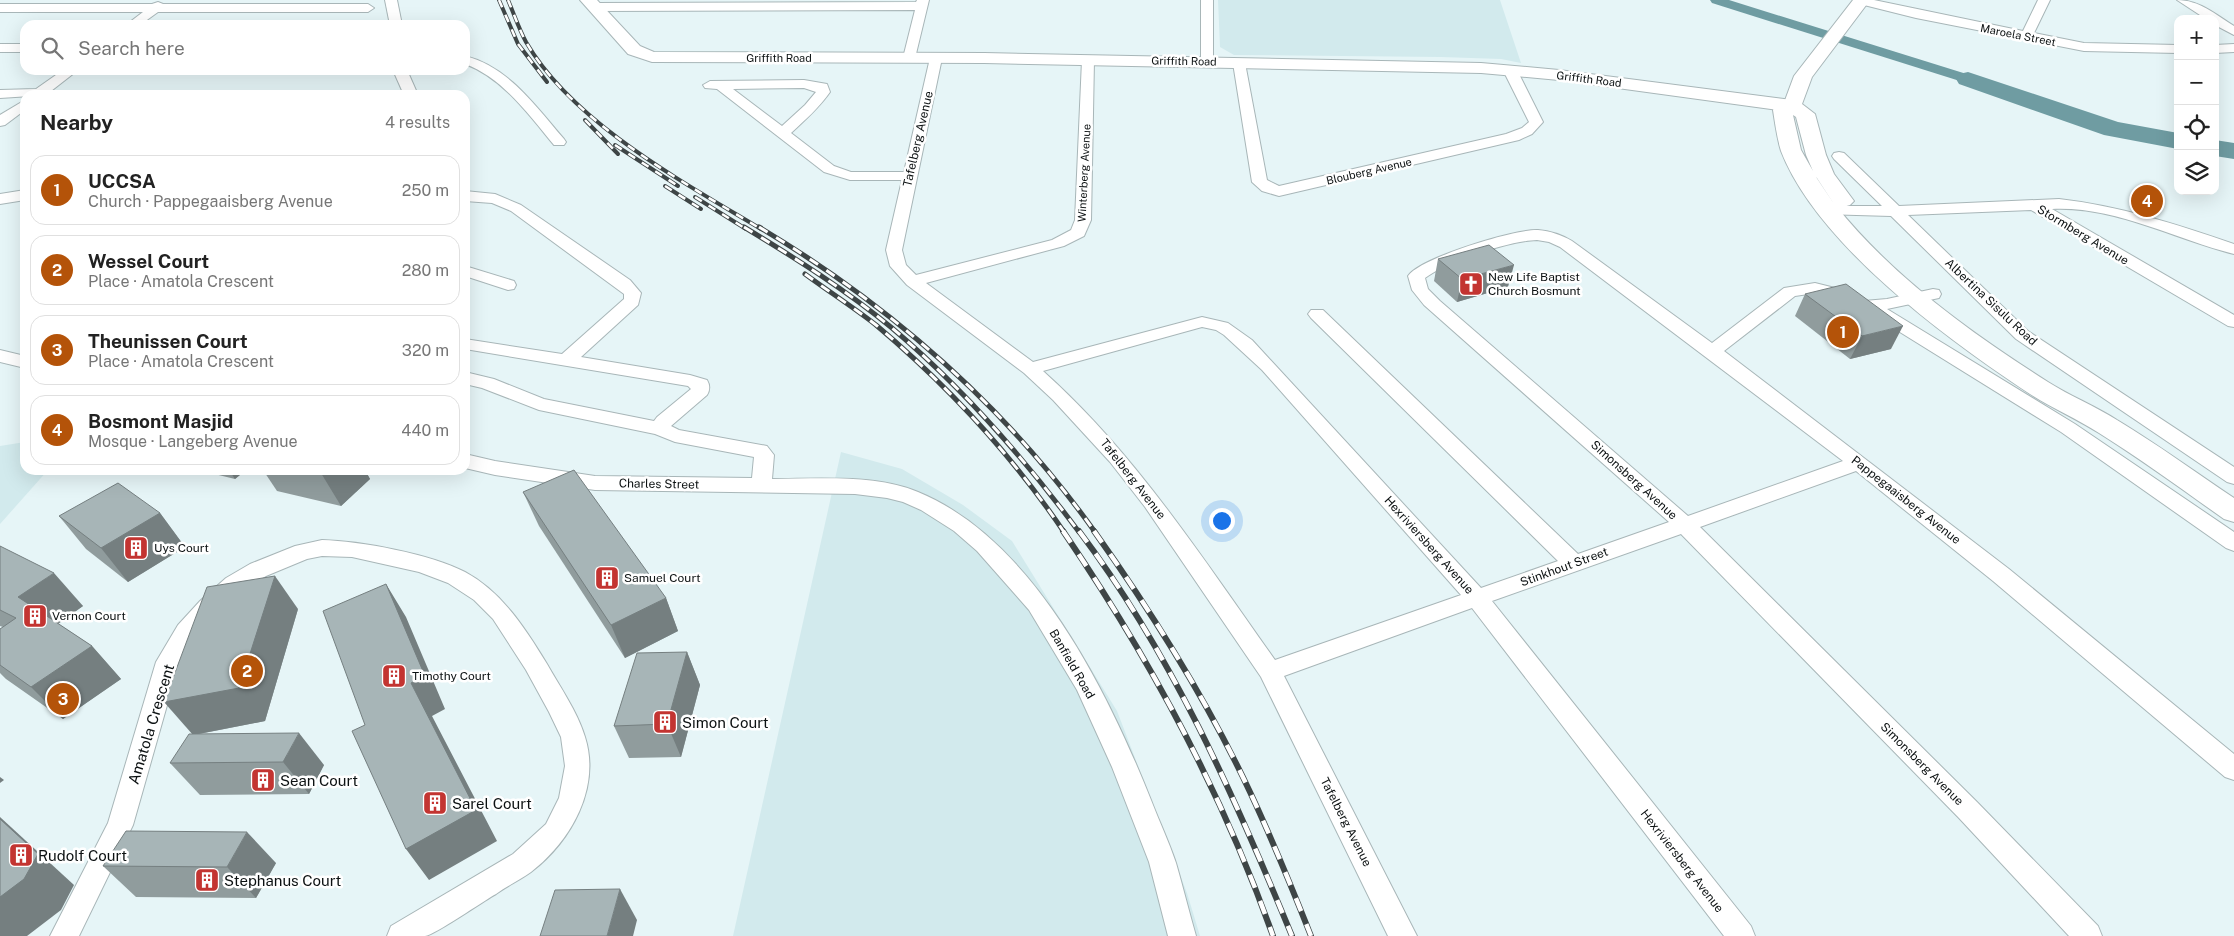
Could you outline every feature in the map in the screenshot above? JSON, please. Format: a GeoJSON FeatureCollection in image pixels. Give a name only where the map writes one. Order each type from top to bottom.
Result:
{"type":"FeatureCollection","features":[{"type":"Feature","properties":{"kind":"street"},"geometry":{"type":"LineString","coordinates":[[138,20],[165,0]]}},
{"type":"Feature","properties":{"kind":"street"},"geometry":{"type":"LineString","coordinates":[[391,0],[395,20]]}},
{"type":"Feature","properties":{"kind":"street"},"geometry":{"type":"LineString","coordinates":[[1207,0],[1207,62]]}},
{"type":"Feature","properties":{"kind":"street"},"geometry":{"type":"LineString","coordinates":[[1861,0],[1803,76],[1792,106],[1782,110],[1783,126],[1790,151],[1799,170],[1827,211],[1861,248],[2041,389],[2092,416],[2234,512]]}},
{"type":"Feature","properties":{"kind":"street","name":"Maroela Street"},"geometry":{"type":"LineString","coordinates":[[1861,0],[1916,14],[2026,37],[2095,48],[2174,48]]}},
{"type":"Feature","properties":{"kind":"street"},"geometry":{"type":"LineString","coordinates":[[2026,37],[2044,0]]}},
{"type":"Feature","properties":{"kind":"street"},"geometry":{"type":"LineString","coordinates":[[2183,0],[2208,15]]}},
{"type":"Feature","properties":{"kind":"street"},"geometry":{"type":"LineString","coordinates":[[591,3],[922,3],[909,58]]}},
{"type":"Feature","properties":{"kind":"street","name":"Griffith Road"},"geometry":{"type":"LineString","coordinates":[[591,3],[634,50],[652,57],[936,58],[1462,67],[1510,70],[1792,106]]}},
{"type":"Feature","properties":{"kind":"street"},"geometry":{"type":"LineString","coordinates":[[0,8],[368,8]]}},
{"type":"Feature","properties":{"kind":"street"},"geometry":{"type":"LineString","coordinates":[[2219,22],[2234,31]]}},
{"type":"Feature","properties":{"kind":"street"},"geometry":{"type":"LineString","coordinates":[[0,48],[20,48]]}},
{"type":"Feature","properties":{"kind":"street"},"geometry":{"type":"LineString","coordinates":[[2219,48],[2234,48]]}},
{"type":"Feature","properties":{"kind":"street","name":"Tafelberg Avenue"},"geometry":{"type":"LineString","coordinates":[[936,58],[894,250],[898,266],[913,281],[1030,369],[1089,425],[1152,502],[1270,671],[1403,936]]}},
{"type":"Feature","properties":{"kind":"street","name":"Winterberg Avenue"},"geometry":{"type":"LineString","coordinates":[[913,281],[1058,243],[1078,233],[1084,220],[1088,60]]}},
{"type":"Feature","properties":{"kind":"street"},"geometry":{"type":"LineString","coordinates":[[470,61],[479,64],[498,76],[559,142]]}},
{"type":"Feature","properties":{"kind":"street","name":"Blouberg Avenue"},"geometry":{"type":"LineString","coordinates":[[1239,63],[1260,182],[1267,188],[1279,190],[1488,142],[1521,134],[1531,129],[1536,122],[1535,118],[1510,70]]}},
{"type":"Feature","properties":{"kind":"street"},"geometry":{"type":"LineString","coordinates":[[44,90],[64,75]]}},
{"type":"Feature","properties":{"kind":"street"},"geometry":{"type":"LineString","coordinates":[[402,75],[409,90]]}},
{"type":"Feature","properties":{"kind":"street"},"geometry":{"type":"LineString","coordinates":[[782,133],[810,108],[823,92],[822,86],[804,84],[715,85],[782,133],[829,170],[839,174],[860,177],[909,176]]}},
{"type":"Feature","properties":{"kind":"street"},"geometry":{"type":"LineString","coordinates":[[0,94],[20,94]]}},
{"type":"Feature","properties":{"kind":"street"},"geometry":{"type":"LineString","coordinates":[[1792,106],[1805,114],[1816,155],[1824,174],[1850,211],[1924,296]]}},
{"type":"Feature","properties":{"kind":"street"},"geometry":{"type":"LineString","coordinates":[[0,122],[20,108]]}},
{"type":"Feature","properties":{"kind":"street","name":"Albertina Sisulu Road"},"geometry":{"type":"LineString","coordinates":[[1839,156],[2022,334],[2234,477]]}},
{"type":"Feature","properties":{"kind":"street"},"geometry":{"type":"LineString","coordinates":[[0,199],[20,196]]}},
{"type":"Feature","properties":{"kind":"street"},"geometry":{"type":"LineString","coordinates":[[470,196],[495,198],[516,208],[624,284],[633,293],[632,301],[567,360]]}},
{"type":"Feature","properties":{"kind":"street"},"geometry":{"type":"LineString","coordinates":[[2034,205],[2059,204],[2091,207],[2138,219],[2234,249]]}},
{"type":"Feature","properties":{"kind":"street","name":"Stormberg Avenue"},"geometry":{"type":"LineString","coordinates":[[1827,211],[1896,211],[2034,205],[2234,322]]}},
{"type":"Feature","properties":{"kind":"street","name":"Simonsberg Avenue"},"geometry":{"type":"LineString","coordinates":[[1713,351],[1566,244],[1549,236],[1530,234],[1519,237],[1437,263],[1421,270],[1416,276],[1417,285],[1421,292],[1438,308],[1684,524],[1968,810],[2088,936]]}},
{"type":"Feature","properties":{"kind":"street"},"geometry":{"type":"LineString","coordinates":[[470,273],[508,286]]}},
{"type":"Feature","properties":{"kind":"street"},"geometry":{"type":"LineString","coordinates":[[1713,351],[1790,292],[1815,288],[1870,305],[2068,428],[2234,543]]}},
{"type":"Feature","properties":{"kind":"street"},"geometry":{"type":"LineString","coordinates":[[1870,305],[1887,304],[1924,296]]}},
{"type":"Feature","properties":{"kind":"street"},"geometry":{"type":"LineString","coordinates":[[1317,314],[1574,564]]}},
{"type":"Feature","properties":{"kind":"street","name":"Hexriviersberg Avenue"},"geometry":{"type":"LineString","coordinates":[[1030,369],[1202,322],[1228,328],[1268,366],[1477,598],[1741,936]]}},
{"type":"Feature","properties":{"kind":"street"},"geometry":{"type":"LineString","coordinates":[[470,345],[700,384],[700,391],[664,421],[660,429]]}},
{"type":"Feature","properties":{"kind":"street","name":"Pappegaaisberg Avenue"},"geometry":{"type":"LineString","coordinates":[[1713,351],[2003,577],[2234,769]]}},
{"type":"Feature","properties":{"kind":"street"},"geometry":{"type":"LineString","coordinates":[[0,356],[20,361]]}},
{"type":"Feature","properties":{"kind":"street"},"geometry":{"type":"LineString","coordinates":[[470,379],[539,404],[660,429],[675,436],[760,451],[764,455],[761,485]]}},
{"type":"Feature","properties":{"kind":"street","name":"Charles Street"},"geometry":{"type":"LineString","coordinates":[[470,462],[495,468],[595,483],[855,487]]}},
{"type":"Feature","properties":{"kind":"street","name":"Stinkhout Street"},"geometry":{"type":"LineString","coordinates":[[1270,671],[1859,463]]}},
{"type":"Feature","properties":{"kind":"street","name":"Banfield Road"},"geometry":{"type":"LineString","coordinates":[[855,487],[910,496],[961,526],[985,546],[1037,604],[1087,686],[1125,768],[1162,862],[1182,936]]}},
{"type":"Feature","properties":{"kind":"street","name":"Amatola Crescent"},"geometry":{"type":"LineString","coordinates":[[64,936],[120,825],[168,662],[186,631],[208,608],[242,580],[279,560],[322,548],[352,549],[422,564],[456,577],[482,594],[501,613],[534,663],[560,708],[573,737],[578,766],[572,800],[555,832],[522,863],[401,936]]}},
{"type":"Feature","properties":{"kind":"shaded area"},"geometry":{"type":"Polygon","coordinates":[[[1218,0],[1500,0],[1521,63],[1501,59],[1441,57],[1234,55],[1220,47],[1218,0]]]}},
{"type":"Feature","properties":{"kind":"shaded area"},"geometry":{"type":"Polygon","coordinates":[[[20,443],[20,475],[44,475],[0,524],[0,446],[20,443]]]}},
{"type":"Feature","properties":{"kind":"shaded area"},"geometry":{"type":"Polygon","coordinates":[[[841,452],[902,469],[963,505],[1012,541],[1117,711],[1187,893],[1200,936],[733,936],[841,452]]]}},
{"type":"Feature","properties":{"kind":"building"},"geometry":{"type":"Polygon","coordinates":[[[1489,245],[1514,265],[1462,279],[1438,259],[1489,245]]]}},
{"type":"Feature","properties":{"kind":"building"},"geometry":{"type":"Polygon","coordinates":[[[1846,284],[1903,326],[1862,336],[1805,294],[1846,284]]]}},
{"type":"Feature","properties":{"kind":"building","name":"Samuel Court"},"geometry":{"type":"Polygon","coordinates":[[[574,470],[666,598],[611,625],[523,492],[574,470]]]}},
{"type":"Feature","properties":{"kind":"building"},"geometry":{"type":"Polygon","coordinates":[[[118,483],[160,513],[101,548],[59,516],[118,483]]]}},
{"type":"Feature","properties":{"kind":"building"},"geometry":{"type":"Polygon","coordinates":[[[0,546],[54,573],[18,597],[92,646],[31,687],[0,665],[0,629],[16,618],[0,610],[0,546]]]}},
{"type":"Feature","properties":{"kind":"building"},"geometry":{"type":"Polygon","coordinates":[[[275,576],[239,688],[164,702],[207,587],[275,576]]]}},
{"type":"Feature","properties":{"kind":"building"},"geometry":{"type":"Polygon","coordinates":[[[386,584],[425,676],[411,683],[476,810],[406,849],[352,731],[365,725],[323,611],[386,584]]]}},
{"type":"Feature","properties":{"kind":"building"},"geometry":{"type":"Polygon","coordinates":[[[687,652],[667,724],[614,726],[637,653],[687,652]]]}},
{"type":"Feature","properties":{"kind":"building"},"geometry":{"type":"Polygon","coordinates":[[[299,733],[283,762],[170,763],[189,734],[299,733]]]}},
{"type":"Feature","properties":{"kind":"building"},"geometry":{"type":"Polygon","coordinates":[[[0,819],[38,854],[24,879],[0,897],[0,819]]]}},
{"type":"Feature","properties":{"kind":"building"},"geometry":{"type":"Polygon","coordinates":[[[126,831],[247,832],[227,867],[103,866],[126,831]]]}},
{"type":"Feature","properties":{"kind":"building"},"geometry":{"type":"Polygon","coordinates":[[[620,889],[607,936],[540,936],[555,890],[620,889]]]}},
{"type":"Feature","properties":{"kind":"waterway"},"geometry":{"type":"LineString","coordinates":[[1716,0],[1968,79]]}},
{"type":"Feature","properties":{"kind":"waterway"},"geometry":{"type":"LineString","coordinates":[[1968,79],[2113,129],[2174,140]]}},
{"type":"Feature","properties":{"kind":"waterway"},"geometry":{"type":"LineString","coordinates":[[2219,149],[2234,151]]}},
{"type":"Feature","properties":{"kind":"railway"},"geometry":{"type":"LineString","coordinates":[[499,0],[518,44],[547,82]]}},
{"type":"Feature","properties":{"kind":"railway"},"geometry":{"type":"LineString","coordinates":[[508,0],[526,42],[546,71],[572,99],[600,124],[665,171],[761,229]]}},
{"type":"Feature","properties":{"kind":"railway"},"geometry":{"type":"LineString","coordinates":[[585,120],[618,154]]}},
{"type":"Feature","properties":{"kind":"railway"},"geometry":{"type":"LineString","coordinates":[[615,145],[678,186]]}},
{"type":"Feature","properties":{"kind":"railway"},"geometry":{"type":"LineString","coordinates":[[665,186],[701,209]]}},
{"type":"Feature","properties":{"kind":"railway"},"geometry":{"type":"LineString","coordinates":[[695,197],[746,229]]}},
{"type":"Feature","properties":{"kind":"railway"},"geometry":{"type":"LineString","coordinates":[[744,227],[801,263],[875,314],[918,351],[968,399],[1037,477],[1079,532]]}},
{"type":"Feature","properties":{"kind":"railway"},"geometry":{"type":"LineString","coordinates":[[759,227],[855,290],[943,362],[1024,443],[1095,532]]}},
{"type":"Feature","properties":{"kind":"railway"},"geometry":{"type":"LineString","coordinates":[[805,274],[876,325],[928,372],[1000,448],[1044,503],[1064,532]]}},
{"type":"Feature","properties":{"kind":"railway"},"geometry":{"type":"LineString","coordinates":[[1063,531],[1125,627],[1181,727],[1231,830],[1273,936]]}},
{"type":"Feature","properties":{"kind":"railway"},"geometry":{"type":"LineString","coordinates":[[1079,531],[1143,626],[1172,676],[1223,778],[1292,936]]}},
{"type":"Feature","properties":{"kind":"railway"},"geometry":{"type":"LineString","coordinates":[[1094,531],[1158,626],[1216,724],[1258,810],[1311,936]]}},
{"type":"Feature","properties":{"kind":"place","name":"Bosmont Masjid"},"geometry":{"type":"Point","coordinates":[2147,201]}},
{"type":"Feature","properties":{"kind":"place","name":"New Life Baptist Church Bosmunt"},"geometry":{"type":"Point","coordinates":[1471,284]}},
{"type":"Feature","properties":{"kind":"place","name":"UCCSA"},"geometry":{"type":"Point","coordinates":[1843,332]}},
{"type":"Feature","properties":{"kind":"place","name":"Uys Court"},"geometry":{"type":"Point","coordinates":[136,548]}},
{"type":"Feature","properties":{"kind":"place","name":"Samuel Court"},"geometry":{"type":"Point","coordinates":[607,578]}},
{"type":"Feature","properties":{"kind":"place","name":"Vernon Court"},"geometry":{"type":"Point","coordinates":[35,616]}},
{"type":"Feature","properties":{"kind":"place","name":"Wessel Court"},"geometry":{"type":"Point","coordinates":[247,671]}},
{"type":"Feature","properties":{"kind":"place","name":"Timothy Court"},"geometry":{"type":"Point","coordinates":[394,676]}},
{"type":"Feature","properties":{"kind":"place","name":"Theunissen Court"},"geometry":{"type":"Point","coordinates":[63,699]}},
{"type":"Feature","properties":{"kind":"place","name":"Simon Court"},"geometry":{"type":"Point","coordinates":[665,722]}},
{"type":"Feature","properties":{"kind":"place","name":"Sean Court"},"geometry":{"type":"Point","coordinates":[263,780]}},
{"type":"Feature","properties":{"kind":"place","name":"Sarel Court"},"geometry":{"type":"Point","coordinates":[435,803]}},
{"type":"Feature","properties":{"kind":"place","name":"Rudolf Court"},"geometry":{"type":"Point","coordinates":[21,855]}},
{"type":"Feature","properties":{"kind":"place","name":"Stephanus Court"},"geometry":{"type":"Point","coordinates":[207,880]}}]}
